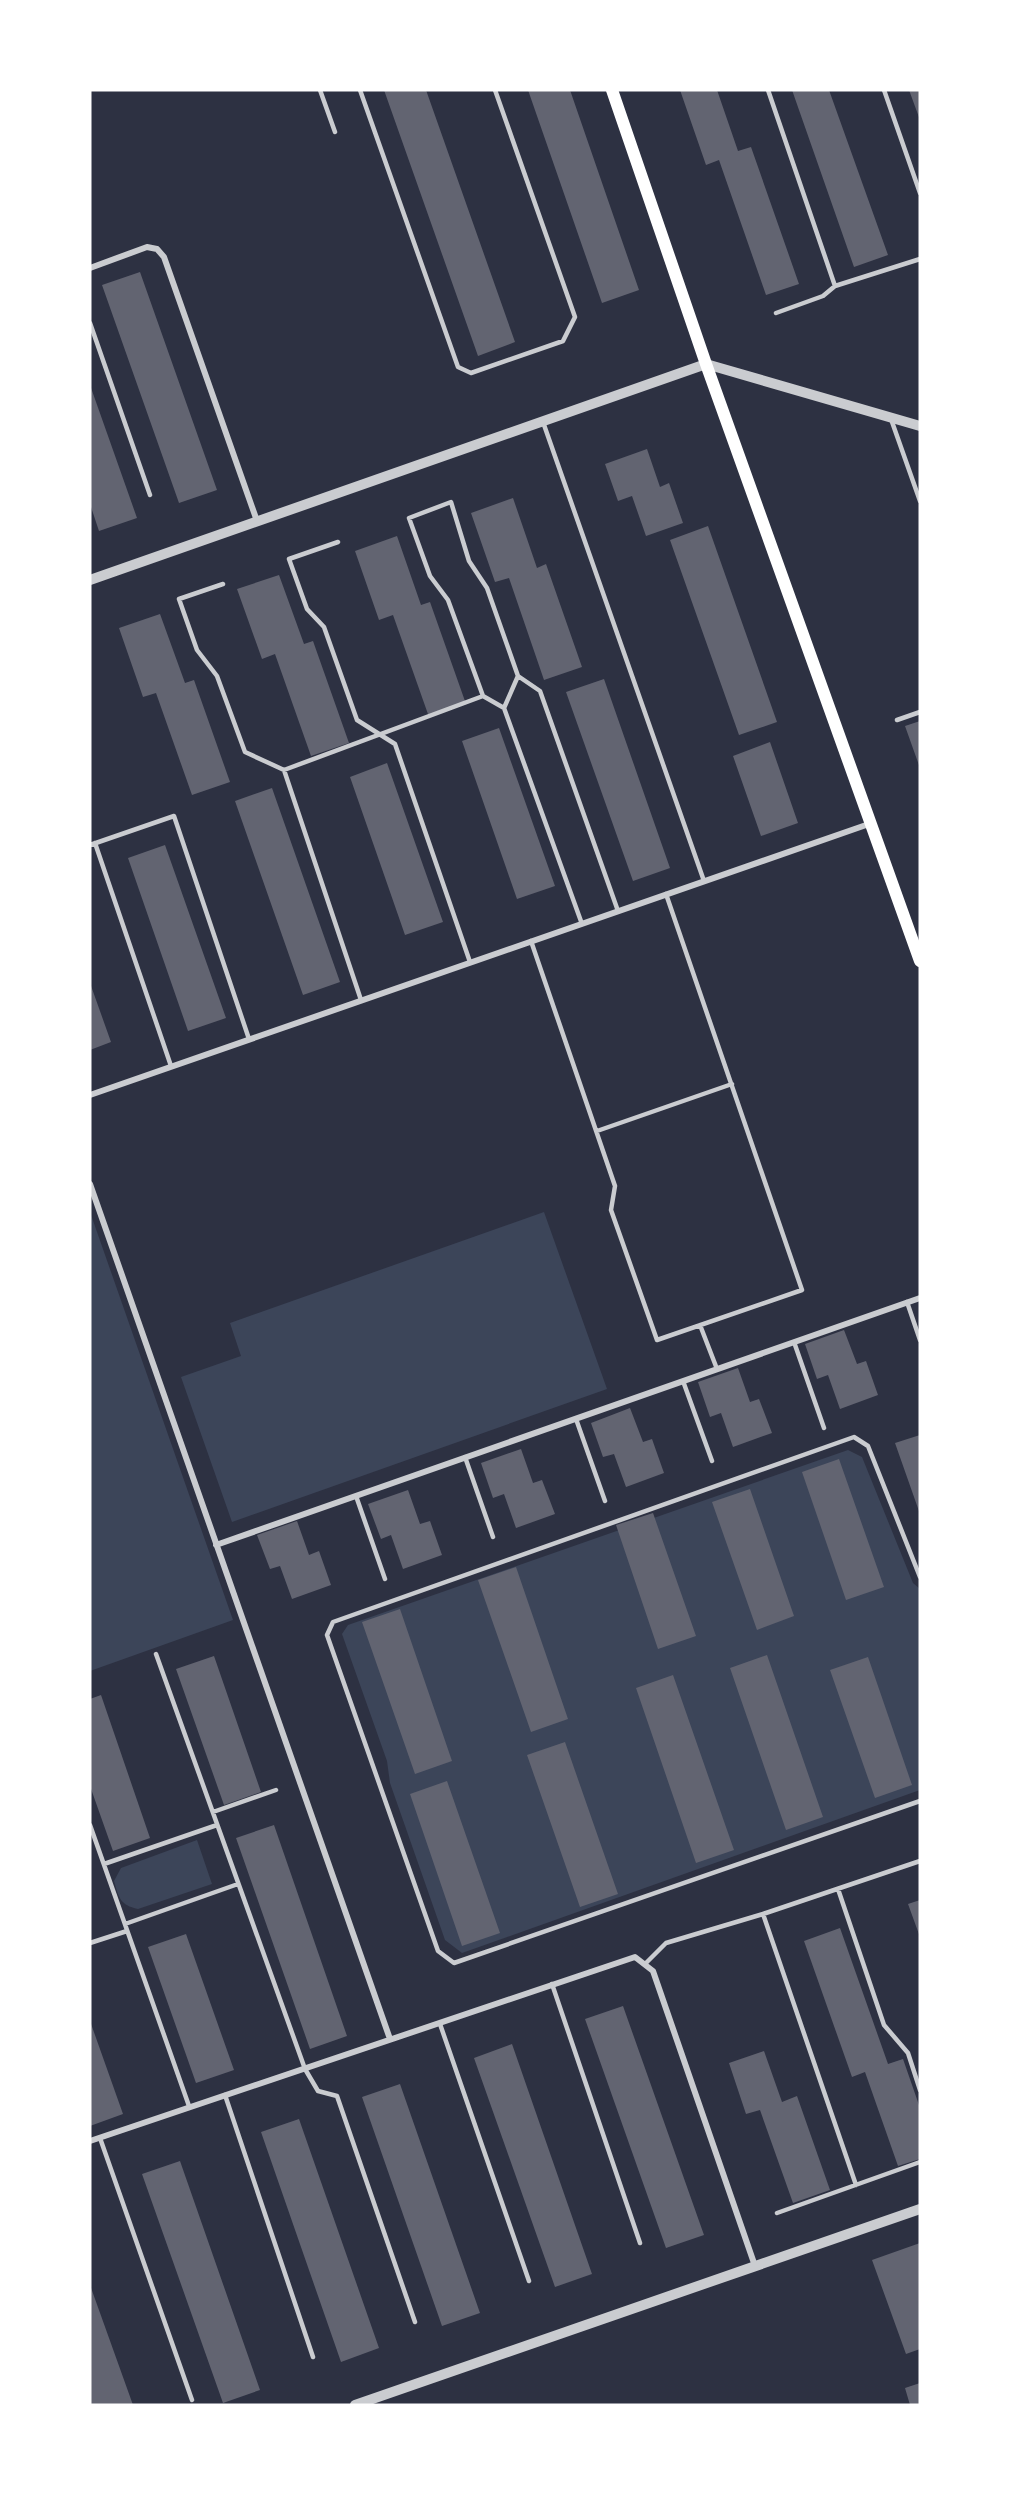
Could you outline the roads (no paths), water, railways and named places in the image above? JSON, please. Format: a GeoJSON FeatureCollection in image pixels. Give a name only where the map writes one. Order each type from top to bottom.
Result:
{"type":"FeatureCollection","features":[{"type":"Feature","properties":{"kind":"main road"},"geometry":{"type":"LineString","coordinates":[[612,90],[706,364],[920,961]]}},
{"type":"Feature","properties":{"kind":"street"},"geometry":{"type":"LineString","coordinates":[[90,268],[147,247],[157,249],[164,257],[257,521]]}},
{"type":"Feature","properties":{"kind":"street"},"geometry":{"type":"LineString","coordinates":[[90,580],[706,364],[920,426]]}},
{"type":"Feature","properties":{"kind":"street"},"geometry":{"type":"LineString","coordinates":[[90,1095],[869,824]]}},
{"type":"Feature","properties":{"kind":"street"},"geometry":{"type":"LineString","coordinates":[[90,1184],[390,2039]]}},
{"type":"Feature","properties":{"kind":"street"},"geometry":{"type":"LineString","coordinates":[[216,1545],[920,1298]]}},
{"type":"Feature","properties":{"kind":"street"},"geometry":{"type":"LineString","coordinates":[[90,2141],[635,1957],[646,1963],[653,1971],[755,2266]]}},
{"type":"Feature","properties":{"kind":"street"},"geometry":{"type":"LineString","coordinates":[[355,2405],[920,2209]]}},
{"type":"Feature","properties":{"kind":"lane"},"geometry":{"type":"LineString","coordinates":[[320,90],[335,132]]}},
{"type":"Feature","properties":{"kind":"lane"},"geometry":{"type":"LineString","coordinates":[[360,90],[458,367],[471,373],[562,341],[575,317],[495,90]]}},
{"type":"Feature","properties":{"kind":"lane"},"geometry":{"type":"LineString","coordinates":[[768,90],[835,286]]}},
{"type":"Feature","properties":{"kind":"lane"},"geometry":{"type":"LineString","coordinates":[[884,90],[920,193]]}},
{"type":"Feature","properties":{"kind":"lane"},"geometry":{"type":"LineString","coordinates":[[776,313],[823,296],[835,286],[920,259]]}},
{"type":"Feature","properties":{"kind":"lane"},"geometry":{"type":"LineString","coordinates":[[90,323],[150,495]]}},
{"type":"Feature","properties":{"kind":"lane"},"geometry":{"type":"LineString","coordinates":[[890,418],[920,501]]}},
{"type":"Feature","properties":{"kind":"lane"},"geometry":{"type":"LineString","coordinates":[[542,420],[704,881]]}},
{"type":"Feature","properties":{"kind":"lane"},"geometry":{"type":"LineString","coordinates":[[582,924],[504,708],[483,696],[448,600],[430,576],[409,518],[451,502],[469,561],[488,588],[518,676],[540,691],[618,911]]}},
{"type":"Feature","properties":{"kind":"lane"},"geometry":{"type":"LineString","coordinates":[[338,542],[289,559],[307,609],[324,627],[357,720],[395,744],[471,962]]}},
{"type":"Feature","properties":{"kind":"lane"},"geometry":{"type":"LineString","coordinates":[[223,584],[179,599],[197,650],[217,676],[245,752],[284,770],[483,696]]}},
{"type":"Feature","properties":{"kind":"lane"},"geometry":{"type":"LineString","coordinates":[[504,708],[518,676]]}},
{"type":"Feature","properties":{"kind":"lane"},"geometry":{"type":"LineString","coordinates":[[897,720],[920,712]]}},
{"type":"Feature","properties":{"kind":"lane"},"geometry":{"type":"LineString","coordinates":[[284,770],[361,1000]]}},
{"type":"Feature","properties":{"kind":"lane"},"geometry":{"type":"LineString","coordinates":[[171,1066],[93,844],[174,816],[249,1039]]}},
{"type":"Feature","properties":{"kind":"lane"},"geometry":{"type":"LineString","coordinates":[[531,941],[615,1186],[610,1210],[657,1340],[802,1290],[666,894]]}},
{"type":"Feature","properties":{"kind":"lane"},"geometry":{"type":"LineString","coordinates":[[597,1131],[732,1084]]}},
{"type":"Feature","properties":{"kind":"lane"},"geometry":{"type":"LineString","coordinates":[[907,1302],[920,1341]]}},
{"type":"Feature","properties":{"kind":"lane"},"geometry":{"type":"LineString","coordinates":[[700,1325],[717,1369]]}},
{"type":"Feature","properties":{"kind":"lane"},"geometry":{"type":"LineString","coordinates":[[794,1342],[824,1428]]}},
{"type":"Feature","properties":{"kind":"lane"},"geometry":{"type":"LineString","coordinates":[[683,1381],[712,1461]]}},
{"type":"Feature","properties":{"kind":"lane"},"geometry":{"type":"LineString","coordinates":[[576,1419],[605,1501]]}},
{"type":"Feature","properties":{"kind":"lane"},"geometry":{"type":"LineString","coordinates":[[920,1577],[868,1446],[854,1437],[333,1622],[327,1635],[438,1951],[454,1963],[920,1801]]}},
{"type":"Feature","properties":{"kind":"lane"},"geometry":{"type":"LineString","coordinates":[[465,1457],[493,1537]]}},
{"type":"Feature","properties":{"kind":"lane"},"geometry":{"type":"LineString","coordinates":[[356,1496],[385,1579]]}},
{"type":"Feature","properties":{"kind":"lane"},"geometry":{"type":"LineString","coordinates":[[156,1654],[304,2069],[318,2091],[337,2096],[416,2322]]}},
{"type":"Feature","properties":{"kind":"lane"},"geometry":{"type":"LineString","coordinates":[[213,1812],[276,1790]]}},
{"type":"Feature","properties":{"kind":"lane"},"geometry":{"type":"LineString","coordinates":[[90,1825],[189,2106]]}},
{"type":"Feature","properties":{"kind":"lane"},"geometry":{"type":"LineString","coordinates":[[104,1864],[217,1825]]}},
{"type":"Feature","properties":{"kind":"lane"},"geometry":{"type":"LineString","coordinates":[[646,1963],[666,1943],[763,1914],[920,1861]]}},
{"type":"Feature","properties":{"kind":"lane"},"geometry":{"type":"LineString","coordinates":[[125,1924],[238,1884]]}},
{"type":"Feature","properties":{"kind":"lane"},"geometry":{"type":"LineString","coordinates":[[838,1888],[884,2025],[908,2053],[920,2090]]}},
{"type":"Feature","properties":{"kind":"lane"},"geometry":{"type":"LineString","coordinates":[[763,1914],[856,2185]]}},
{"type":"Feature","properties":{"kind":"lane"},"geometry":{"type":"LineString","coordinates":[[90,1943],[127,1931]]}},
{"type":"Feature","properties":{"kind":"lane"},"geometry":{"type":"LineString","coordinates":[[552,1984],[640,2243]]}},
{"type":"Feature","properties":{"kind":"lane"},"geometry":{"type":"LineString","coordinates":[[440,2024],[529,2282]]}},
{"type":"Feature","properties":{"kind":"lane"},"geometry":{"type":"LineString","coordinates":[[225,2095],[313,2358]]}},
{"type":"Feature","properties":{"kind":"lane"},"geometry":{"type":"LineString","coordinates":[[100,2138],[192,2400]]}},
{"type":"Feature","properties":{"kind":"lane"},"geometry":{"type":"LineString","coordinates":[[777,2213],[920,2162]]}}]}
